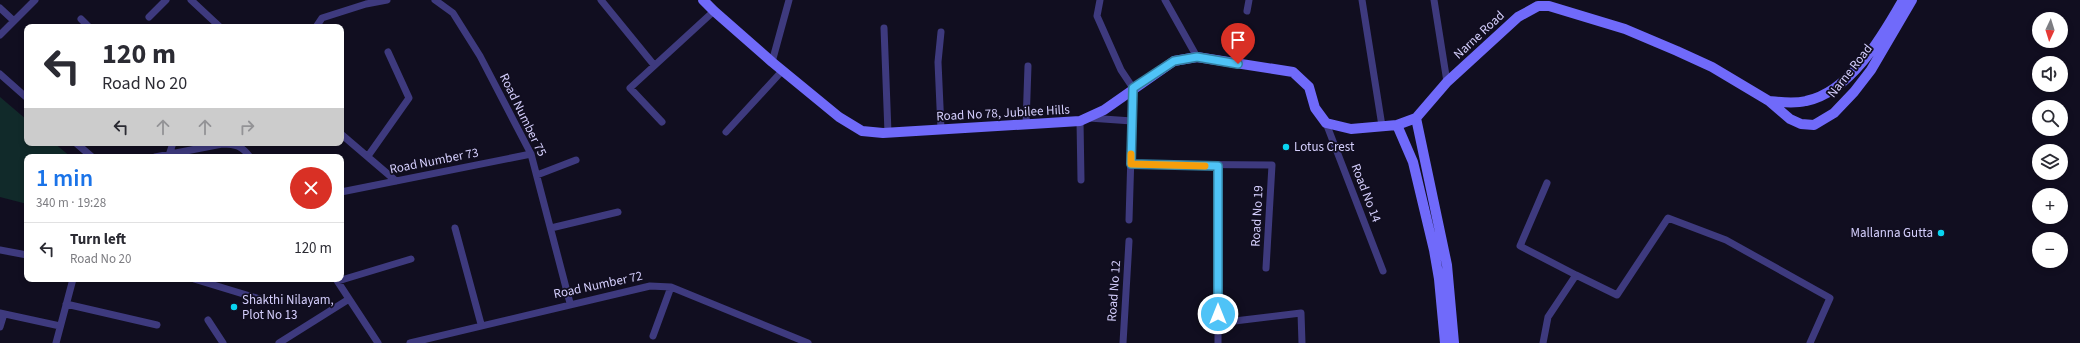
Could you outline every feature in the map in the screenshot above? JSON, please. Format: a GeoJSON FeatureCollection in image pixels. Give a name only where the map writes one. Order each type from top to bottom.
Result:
{"type":"FeatureCollection","features":[{"type":"Feature","properties":{"kind":"main road","name":"Road No 78, Jubilee Hills"},"geometry":{"type":"LineString","coordinates":[[704,0],[714,11],[772,62],[839,117],[862,131],[888,133],[1083,119],[1104,110],[1133,88],[1174,61],[1197,57],[1293,72],[1309,87],[1315,108],[1326,123]]}},
{"type":"Feature","properties":{"kind":"main road","name":"Narne Road"},"geometry":{"type":"LineString","coordinates":[[1769,100],[1793,103],[1805,101],[1828,93],[1840,84],[1862,62],[1893,18],[1903,0]]}},
{"type":"Feature","properties":{"kind":"main road","name":"Narne Road"},"geometry":{"type":"LineString","coordinates":[[1326,123],[1351,129],[1397,125],[1416,118],[1447,82],[1518,17],[1538,6],[1549,6],[1625,29],[1671,48],[1712,68],[1769,100],[1790,119],[1801,124],[1814,125],[1825,120],[1854,92],[1871,70],[1912,0]]}},
{"type":"Feature","properties":{"kind":"main road"},"geometry":{"type":"LineString","coordinates":[[1416,118],[1446,265],[1454,343]]}},
{"type":"Feature","properties":{"kind":"main road"},"geometry":{"type":"LineString","coordinates":[[1397,125],[1413,162],[1434,250],[1439,280],[1445,343]]}},
{"type":"Feature","properties":{"kind":"street"},"geometry":{"type":"LineString","coordinates":[[0,35],[35,0]]}},
{"type":"Feature","properties":{"kind":"street"},"geometry":{"type":"LineString","coordinates":[[149,17],[166,0]]}},
{"type":"Feature","properties":{"kind":"street"},"geometry":{"type":"LineString","coordinates":[[191,0],[217,24]]}},
{"type":"Feature","properties":{"kind":"street"},"geometry":{"type":"LineString","coordinates":[[318,24],[322,18],[366,4],[387,0]]}},
{"type":"Feature","properties":{"kind":"street","name":"Road Number 75"},"geometry":{"type":"LineString","coordinates":[[435,0],[453,13],[480,56],[531,154],[570,303]]}},
{"type":"Feature","properties":{"kind":"street"},"geometry":{"type":"LineString","coordinates":[[601,0],[654,64]]}},
{"type":"Feature","properties":{"kind":"street"},"geometry":{"type":"LineString","coordinates":[[772,62],[788,0]]}},
{"type":"Feature","properties":{"kind":"street"},"geometry":{"type":"LineString","coordinates":[[1100,0],[1097,16],[1121,70],[1133,88],[1129,220]]}},
{"type":"Feature","properties":{"kind":"street"},"geometry":{"type":"LineString","coordinates":[[1165,0],[1197,57]]}},
{"type":"Feature","properties":{"kind":"street"},"geometry":{"type":"LineString","coordinates":[[1247,11],[1249,0]]}},
{"type":"Feature","properties":{"kind":"street"},"geometry":{"type":"LineString","coordinates":[[1362,0],[1382,126]]}},
{"type":"Feature","properties":{"kind":"street"},"geometry":{"type":"LineString","coordinates":[[1434,0],[1447,82]]}},
{"type":"Feature","properties":{"kind":"street"},"geometry":{"type":"LineString","coordinates":[[0,8],[14,21]]}},
{"type":"Feature","properties":{"kind":"street"},"geometry":{"type":"LineString","coordinates":[[662,122],[630,88],[654,64],[714,11]]}},
{"type":"Feature","properties":{"kind":"street"},"geometry":{"type":"LineString","coordinates":[[81,19],[85,24]]}},
{"type":"Feature","properties":{"kind":"street"},"geometry":{"type":"LineString","coordinates":[[884,28],[888,133]]}},
{"type":"Feature","properties":{"kind":"street"},"geometry":{"type":"LineString","coordinates":[[941,32],[938,62],[942,129]]}},
{"type":"Feature","properties":{"kind":"street"},"geometry":{"type":"LineString","coordinates":[[368,156],[409,98],[388,52]]}},
{"type":"Feature","properties":{"kind":"street"},"geometry":{"type":"LineString","coordinates":[[1026,124],[1028,66]]}},
{"type":"Feature","properties":{"kind":"street"},"geometry":{"type":"LineString","coordinates":[[726,132],[783,70]]}},
{"type":"Feature","properties":{"kind":"street"},"geometry":{"type":"LineString","coordinates":[[0,74],[24,95]]}},
{"type":"Feature","properties":{"kind":"street"},"geometry":{"type":"LineString","coordinates":[[1081,180],[1083,119],[1132,121]]}},
{"type":"Feature","properties":{"kind":"street","name":"Road No 14"},"geometry":{"type":"LineString","coordinates":[[1326,123],[1383,271]]}},
{"type":"Feature","properties":{"kind":"street"},"geometry":{"type":"LineString","coordinates":[[344,136],[396,181]]}},
{"type":"Feature","properties":{"kind":"street"},"geometry":{"type":"LineString","coordinates":[[79,146],[89,154]]}},
{"type":"Feature","properties":{"kind":"street"},"geometry":{"type":"LineString","coordinates":[[187,154],[215,146]]}},
{"type":"Feature","properties":{"kind":"street"},"geometry":{"type":"LineString","coordinates":[[239,146],[242,147],[248,154]]}},
{"type":"Feature","properties":{"kind":"street","name":"Road Number 73"},"geometry":{"type":"LineString","coordinates":[[344,191],[531,154]]}},
{"type":"Feature","properties":{"kind":"street"},"geometry":{"type":"LineString","coordinates":[[537,174],[576,160]]}},
{"type":"Feature","properties":{"kind":"street"},"geometry":{"type":"LineString","coordinates":[[1131,164],[1218,166],[1218,343]]}},
{"type":"Feature","properties":{"kind":"street","name":"Road No 19"},"geometry":{"type":"LineString","coordinates":[[1218,166],[1272,165],[1266,268]]}},
{"type":"Feature","properties":{"kind":"street"},"geometry":{"type":"LineString","coordinates":[[1547,183],[1520,246],[1617,295],[1668,218],[1726,240],[1830,298],[1810,343]]}},
{"type":"Feature","properties":{"kind":"street"},"geometry":{"type":"LineString","coordinates":[[551,228],[618,212]]}},
{"type":"Feature","properties":{"kind":"street"},"geometry":{"type":"LineString","coordinates":[[455,228],[481,324]]}},
{"type":"Feature","properties":{"kind":"street","name":"Road No 12"},"geometry":{"type":"LineString","coordinates":[[1123,343],[1129,241]]}},
{"type":"Feature","properties":{"kind":"street"},"geometry":{"type":"LineString","coordinates":[[0,250],[24,254]]}},
{"type":"Feature","properties":{"kind":"street"},"geometry":{"type":"LineString","coordinates":[[344,278],[410,259]]}},
{"type":"Feature","properties":{"kind":"street"},"geometry":{"type":"LineString","coordinates":[[1543,343],[1548,316],[1576,275]]}},
{"type":"Feature","properties":{"kind":"street"},"geometry":{"type":"LineString","coordinates":[[56,343],[72,282]]}},
{"type":"Feature","properties":{"kind":"street"},"geometry":{"type":"LineString","coordinates":[[210,282],[260,299]]}},
{"type":"Feature","properties":{"kind":"street"},"geometry":{"type":"LineString","coordinates":[[338,282],[378,343]]}},
{"type":"Feature","properties":{"kind":"street","name":"Road Number 72"},"geometry":{"type":"LineString","coordinates":[[410,343],[481,324],[650,286],[671,287],[808,343]]}},
{"type":"Feature","properties":{"kind":"street"},"geometry":{"type":"LineString","coordinates":[[653,336],[671,287]]}},
{"type":"Feature","properties":{"kind":"street"},"geometry":{"type":"LineString","coordinates":[[280,343],[349,299]]}},
{"type":"Feature","properties":{"kind":"street"},"geometry":{"type":"LineString","coordinates":[[66,304],[157,325]]}},
{"type":"Feature","properties":{"kind":"street"},"geometry":{"type":"LineString","coordinates":[[1218,323],[1301,313],[1302,343]]}},
{"type":"Feature","properties":{"kind":"street"},"geometry":{"type":"LineString","coordinates":[[0,327],[2,314],[60,326]]}},
{"type":"Feature","properties":{"kind":"street"},"geometry":{"type":"LineString","coordinates":[[208,320],[223,343]]}},
{"type":"Feature","properties":{"kind":"green space"},"geometry":{"type":"Polygon","coordinates":[[[0,97],[24,117],[24,146],[58,146],[67,154],[24,154],[24,203],[0,197],[0,97]]]}},
{"type":"Feature","properties":{"kind":"slow traffic"},"geometry":{"type":"LineString","coordinates":[[1131,154],[1131,164],[1205,166]]}},
{"type":"Feature","properties":{"kind":"place","name":"Lotus Crest"},"geometry":{"type":"Point","coordinates":[1286,147]}},
{"type":"Feature","properties":{"kind":"place","name":"Mallanna Gutta"},"geometry":{"type":"Point","coordinates":[1941,233]}},
{"type":"Feature","properties":{"kind":"place","name":"Shakthi Nilayam, Plot No 13"},"geometry":{"type":"Point","coordinates":[234,307]}},
{"type":"Feature","properties":{"kind":"route"},"geometry":{"type":"LineString","coordinates":[[1218,314],[1218,166],[1131,164],[1133,88],[1174,61],[1197,57],[1238,64]]}}]}
